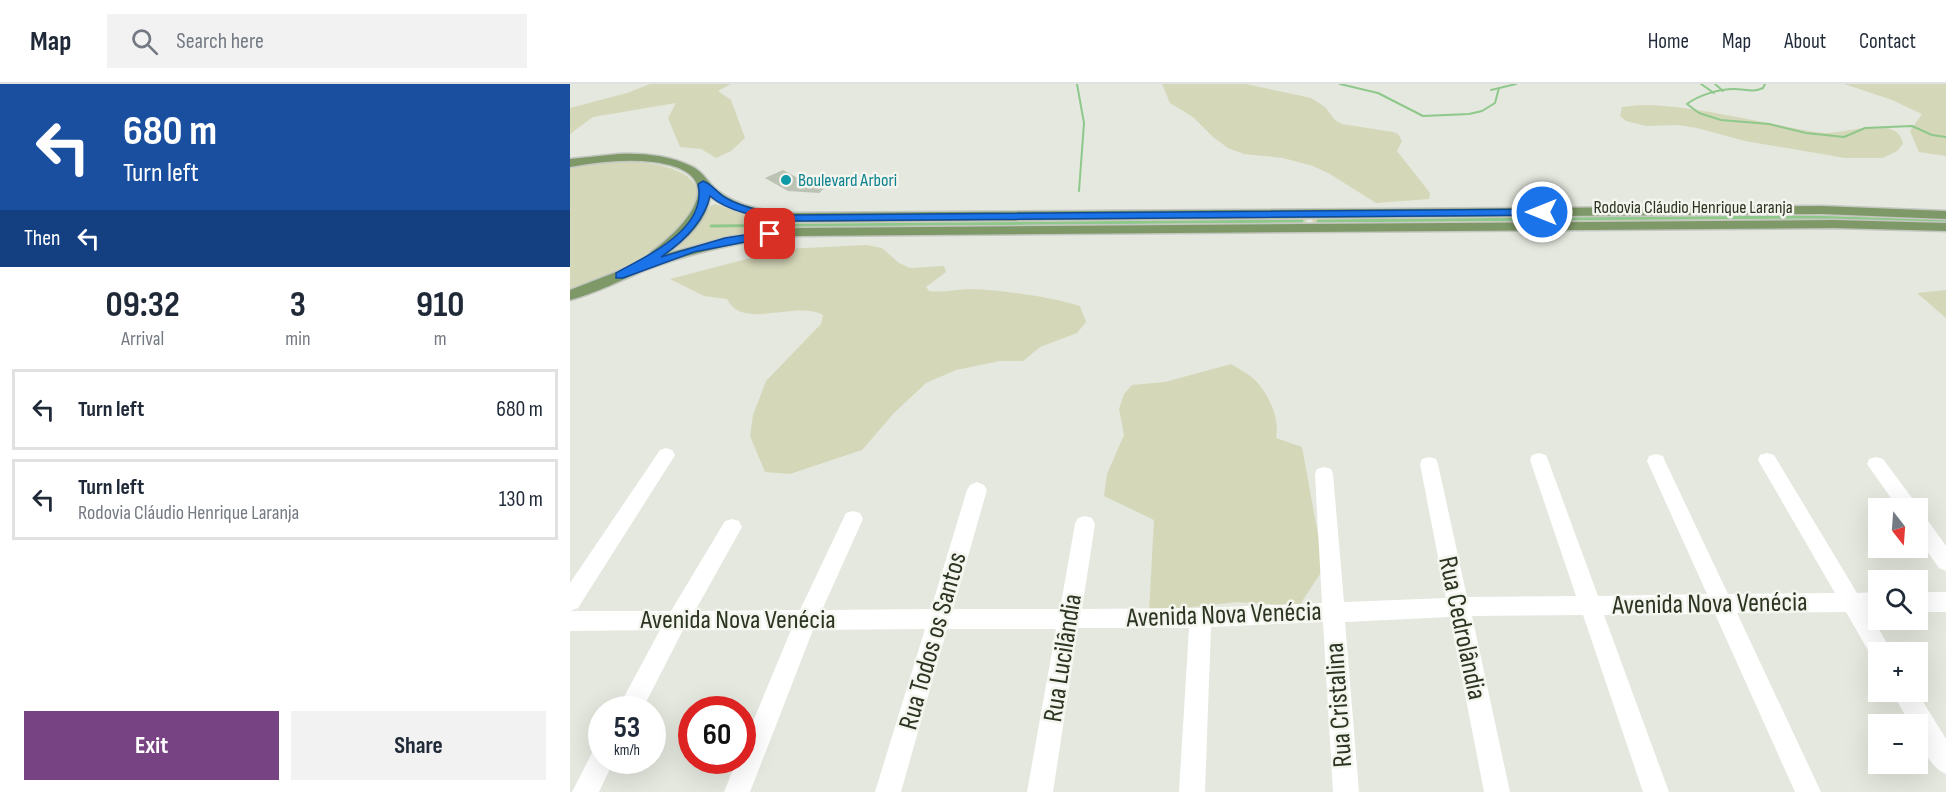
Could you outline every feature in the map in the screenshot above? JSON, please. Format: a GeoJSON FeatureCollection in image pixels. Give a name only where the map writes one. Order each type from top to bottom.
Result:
{"type":"FeatureCollection","features":[{"type":"Feature","properties":{"kind":"main road","name":"Rodovia Cláudio Henrique Laranja"},"geometry":{"type":"LineString","coordinates":[[570,163],[616,158],[657,159],[683,167],[696,174],[703,184],[720,199],[736,207],[768,215],[801,218],[1831,210],[1946,215]]}},
{"type":"Feature","properties":{"kind":"main road"},"geometry":{"type":"LineString","coordinates":[[570,296],[620,276],[659,253],[687,230],[703,208],[706,195],[703,184]]}},
{"type":"Feature","properties":{"kind":"main road","name":"Rodovia Cláudio Henrique Laranja"},"geometry":{"type":"LineString","coordinates":[[620,276],[699,247],[740,238],[784,233],[1834,224],[1946,227]]}},
{"type":"Feature","properties":{"kind":"main road"},"geometry":{"type":"LineString","coordinates":[[1834,224],[1946,232]]}},
{"type":"Feature","properties":{"kind":"street"},"geometry":{"type":"LineString","coordinates":[[570,601],[666,456]]}},
{"type":"Feature","properties":{"kind":"street"},"geometry":{"type":"LineString","coordinates":[[1539,460],[1656,792]]}},
{"type":"Feature","properties":{"kind":"street"},"geometry":{"type":"LineString","coordinates":[[1767,460],[1875,642]]}},
{"type":"Feature","properties":{"kind":"street"},"geometry":{"type":"LineString","coordinates":[[1656,461],[1808,792]]}},
{"type":"Feature","properties":{"kind":"street","name":"Rua Cedrolândia"},"geometry":{"type":"LineString","coordinates":[[1429,464],[1497,792]]}},
{"type":"Feature","properties":{"kind":"street"},"geometry":{"type":"LineString","coordinates":[[1876,464],[1901,498]]}},
{"type":"Feature","properties":{"kind":"street","name":"Rua Cristalina"},"geometry":{"type":"LineString","coordinates":[[1324,474],[1346,792]]}},
{"type":"Feature","properties":{"kind":"street","name":"Rua Todos os Santos"},"geometry":{"type":"LineString","coordinates":[[888,792],[977,490]]}},
{"type":"Feature","properties":{"kind":"street"},"geometry":{"type":"LineString","coordinates":[[737,792],[806,620],[853,519]]}},
{"type":"Feature","properties":{"kind":"street","name":"Rua Lucilândia"},"geometry":{"type":"LineString","coordinates":[[1041,792],[1085,524]]}},
{"type":"Feature","properties":{"kind":"street"},"geometry":{"type":"LineString","coordinates":[[637,696],[732,527]]}},
{"type":"Feature","properties":{"kind":"street"},"geometry":{"type":"LineString","coordinates":[[1928,537],[1946,562]]}},
{"type":"Feature","properties":{"kind":"street","name":"Avenida Nova Venécia"},"geometry":{"type":"LineString","coordinates":[[570,621],[1200,618],[1457,607],[1868,602]]}},
{"type":"Feature","properties":{"kind":"street"},"geometry":{"type":"LineString","coordinates":[[1928,602],[1946,602]]}},
{"type":"Feature","properties":{"kind":"street"},"geometry":{"type":"LineString","coordinates":[[1192,792],[1200,618]]}},
{"type":"Feature","properties":{"kind":"street"},"geometry":{"type":"LineString","coordinates":[[1910,702],[1946,762]]}},
{"type":"Feature","properties":{"kind":"street"},"geometry":{"type":"LineString","coordinates":[[585,792],[595,774]]}},
{"type":"Feature","properties":{"kind":"green space"},"geometry":{"type":"Polygon","coordinates":[[[650,84],[731,84],[718,91],[731,100],[745,138],[731,151],[716,158],[701,149],[680,147],[668,118],[676,103],[593,117],[570,134],[570,108],[627,93],[650,84]]]}},
{"type":"Feature","properties":{"kind":"green space"},"geometry":{"type":"Polygon","coordinates":[[[1162,84],[1246,84],[1311,98],[1325,107],[1335,120],[1342,124],[1398,134],[1402,141],[1397,151],[1430,193],[1429,199],[1376,203],[1313,166],[1283,158],[1244,154],[1228,148],[1193,117],[1170,103],[1162,84]]]}},
{"type":"Feature","properties":{"kind":"green space"},"geometry":{"type":"Polygon","coordinates":[[[1844,84],[1946,84],[1946,156],[1919,152],[1910,131],[1922,114],[1892,100],[1844,84]]]}},
{"type":"Feature","properties":{"kind":"green space"},"geometry":{"type":"Polygon","coordinates":[[[1641,105],[1693,109],[1825,133],[1882,127],[1892,129],[1899,135],[1903,144],[1897,151],[1883,158],[1845,158],[1745,141],[1697,128],[1677,125],[1646,126],[1626,121],[1620,116],[1622,107],[1641,105]]]}},
{"type":"Feature","properties":{"kind":"green space"},"geometry":{"type":"Polygon","coordinates":[[[619,161],[648,163],[671,168],[687,176],[696,187],[698,200],[692,215],[677,233],[653,253],[624,270],[570,291],[570,167],[619,161]]]}},
{"type":"Feature","properties":{"kind":"green space"},"geometry":{"type":"Polygon","coordinates":[[[715,204],[747,215],[794,221],[1306,217],[1307,225],[785,230],[736,235],[675,249],[698,226],[710,206],[715,204]]]}},
{"type":"Feature","properties":{"kind":"green space"},"geometry":{"type":"Polygon","coordinates":[[[1851,213],[1946,217],[1946,225],[1313,225],[1312,217],[1851,213]]]}},
{"type":"Feature","properties":{"kind":"green space"},"geometry":{"type":"Polygon","coordinates":[[[866,245],[882,248],[899,263],[910,268],[944,266],[946,272],[926,287],[929,291],[972,289],[1026,294],[1080,306],[1086,322],[1077,333],[1040,347],[1023,361],[1000,361],[956,370],[926,383],[894,413],[862,450],[790,474],[765,472],[750,436],[753,415],[766,381],[821,324],[823,315],[812,311],[745,313],[734,308],[727,299],[704,296],[670,279],[785,249],[866,245]]]}},
{"type":"Feature","properties":{"kind":"green space"},"geometry":{"type":"Polygon","coordinates":[[[1946,290],[1946,318],[1917,293],[1946,290]]]}},
{"type":"Feature","properties":{"kind":"green space"},"geometry":{"type":"Polygon","coordinates":[[[1231,364],[1253,378],[1265,393],[1275,415],[1276,438],[1302,447],[1324,568],[1299,606],[1236,602],[1149,612],[1154,520],[1104,496],[1107,474],[1124,435],[1119,409],[1124,394],[1132,385],[1165,382],[1231,364]]]}},
{"type":"Feature","properties":{"kind":"building","name":"Boulevard Arbori"},"geometry":{"type":"Polygon","coordinates":[[[783,170],[807,183],[828,185],[819,193],[788,191],[765,178],[783,170]]]}},
{"type":"Feature","properties":{"kind":"waterway"},"geometry":{"type":"LineString","coordinates":[[1077,84],[1084,123],[1079,191]]}},
{"type":"Feature","properties":{"kind":"waterway"},"geometry":{"type":"LineString","coordinates":[[1340,84],[1378,93],[1423,116],[1469,114],[1482,111],[1495,103],[1499,88]]}},
{"type":"Feature","properties":{"kind":"waterway"},"geometry":{"type":"LineString","coordinates":[[1499,88],[1516,84]]}},
{"type":"Feature","properties":{"kind":"waterway"},"geometry":{"type":"LineString","coordinates":[[1701,84],[1713,92]]}},
{"type":"Feature","properties":{"kind":"waterway"},"geometry":{"type":"LineString","coordinates":[[1715,84],[1722,90]]}},
{"type":"Feature","properties":{"kind":"waterway"},"geometry":{"type":"LineString","coordinates":[[1722,90],[1756,90],[1763,88],[1765,84]]}},
{"type":"Feature","properties":{"kind":"waterway"},"geometry":{"type":"LineString","coordinates":[[1491,90],[1499,88]]}},
{"type":"Feature","properties":{"kind":"waterway"},"geometry":{"type":"LineString","coordinates":[[1713,92],[1722,90]]}},
{"type":"Feature","properties":{"kind":"waterway"},"geometry":{"type":"LineString","coordinates":[[1713,92],[1687,104],[1699,113],[1721,120],[1769,124],[1806,133],[1844,137],[1865,128],[1912,126],[1932,135],[1946,137]]}},
{"type":"Feature","properties":{"kind":"waterway"},"geometry":{"type":"LineString","coordinates":[[1318,221],[1806,217],[1946,221]]}},
{"type":"Feature","properties":{"kind":"waterway"},"geometry":{"type":"LineString","coordinates":[[711,226],[1302,221]]}},
{"type":"Feature","properties":{"kind":"place","name":"Boulevard Arbori"},"geometry":{"type":"Point","coordinates":[786,180]}},
{"type":"Feature","properties":{"kind":"route"},"geometry":{"type":"LineString","coordinates":[[770,234],[725,241],[690,250],[655,261],[620,276],[680,238],[694,223],[705,202],[703,184],[720,199],[736,207],[757,213],[794,218],[1542,212]]}}]}
